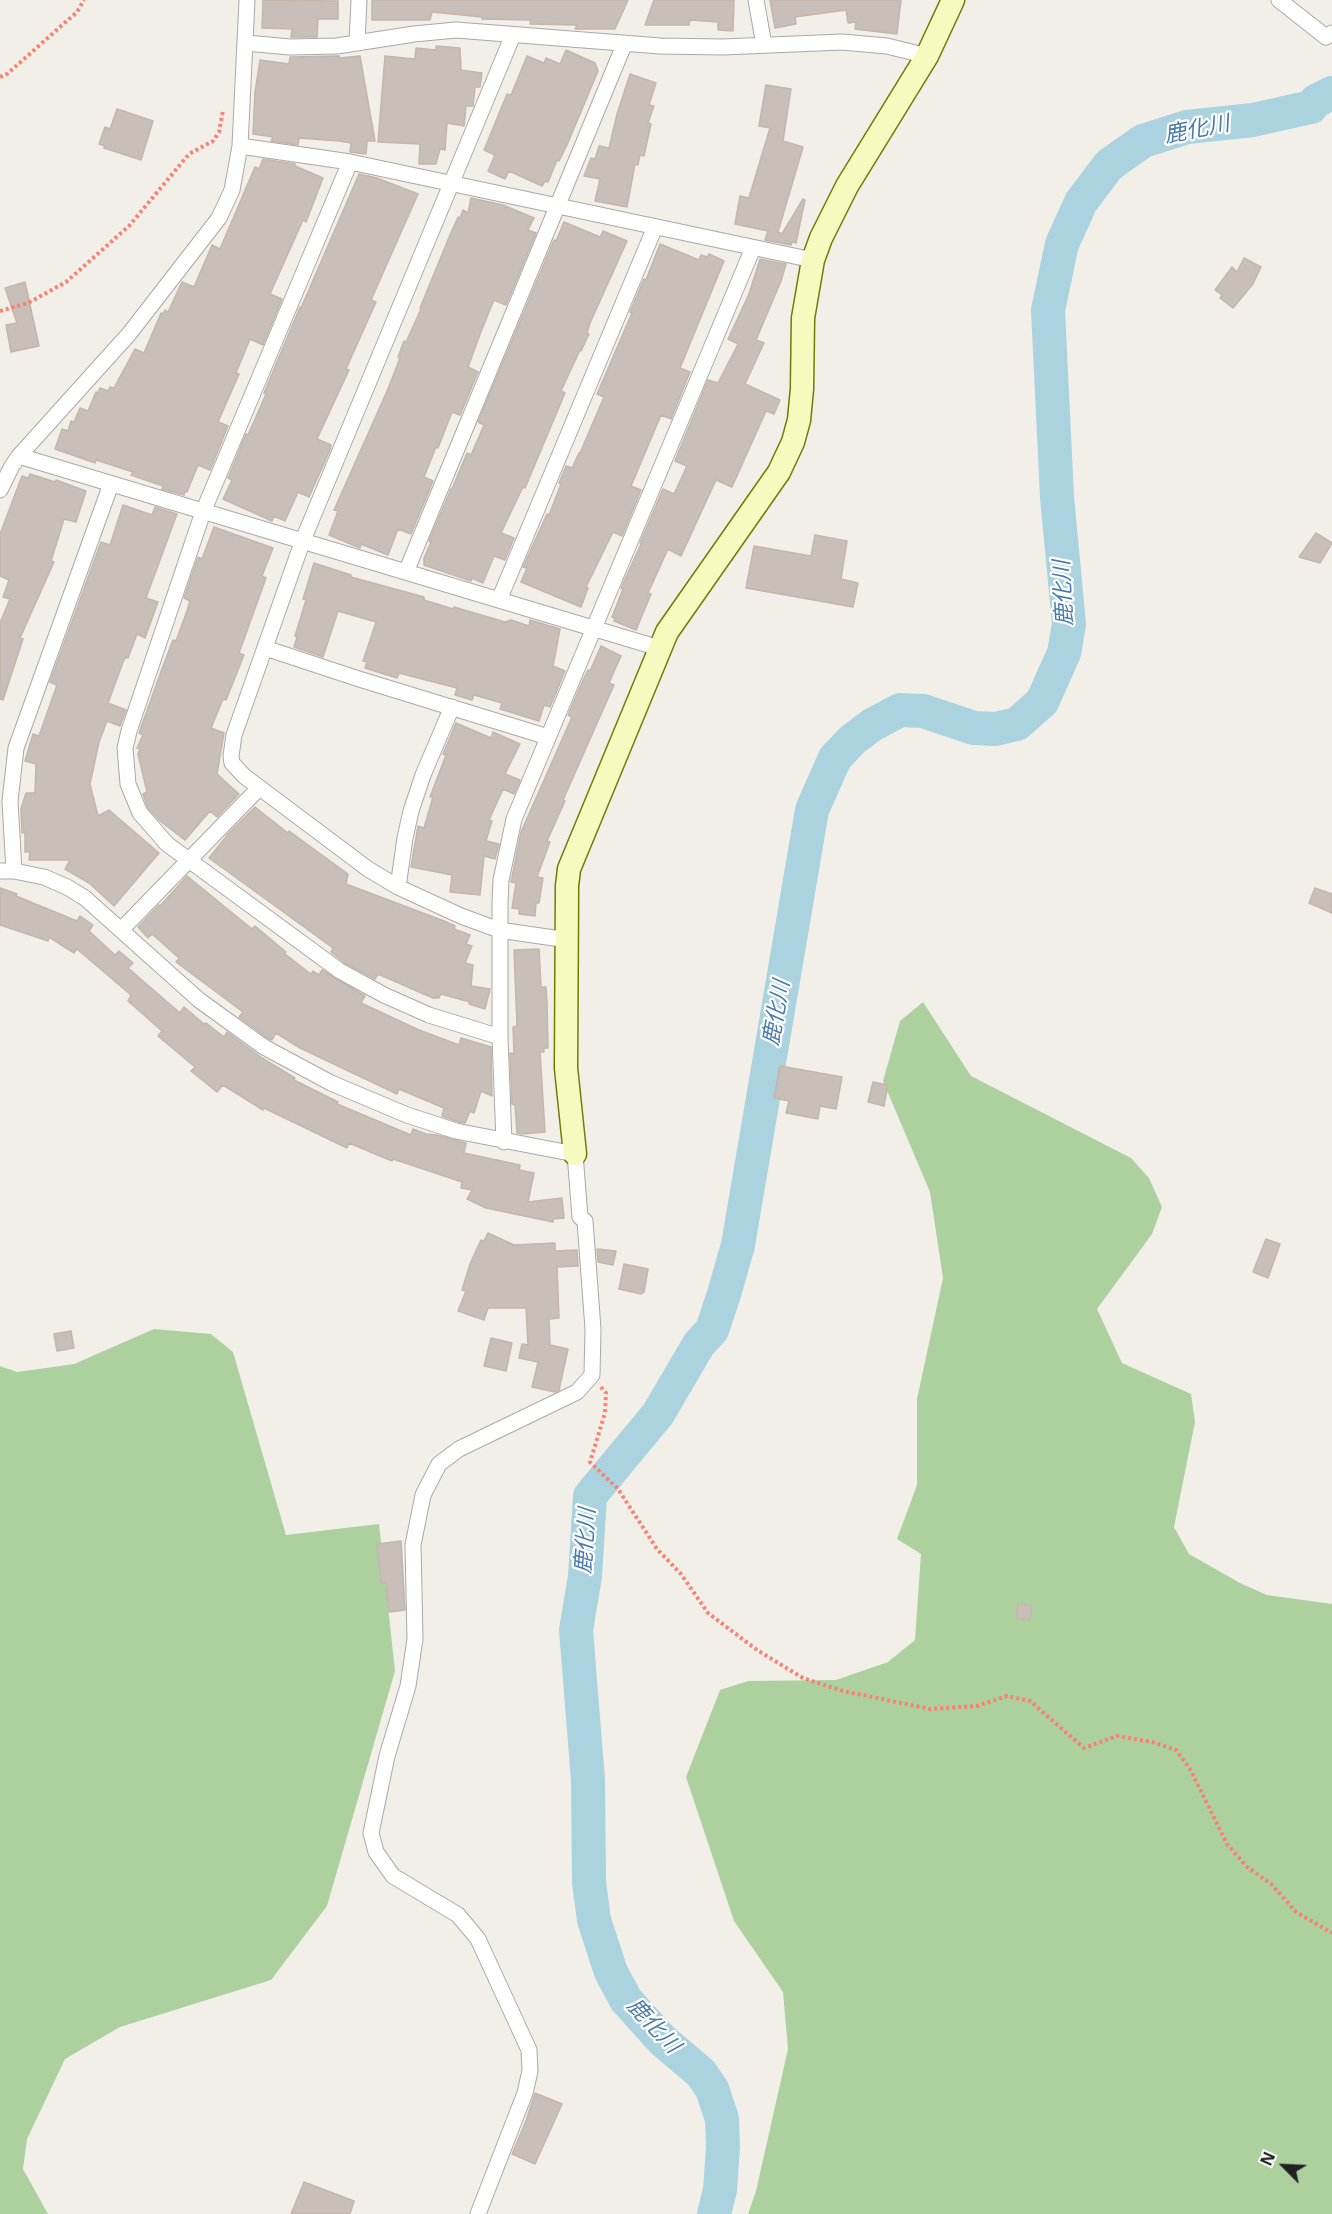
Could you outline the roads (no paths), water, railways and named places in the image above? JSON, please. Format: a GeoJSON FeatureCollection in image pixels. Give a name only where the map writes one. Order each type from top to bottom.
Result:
{"type":"FeatureCollection","features":[{"type":"Feature","properties":{"kind":"street"},"geometry":{"type":"LineString","coordinates":[[0,490],[19,456],[129,334],[214,226],[232,190],[240,146],[247,0]]}},
{"type":"Feature","properties":{"kind":"street"},"geometry":{"type":"LineString","coordinates":[[357,42],[358,0]]}},
{"type":"Feature","properties":{"kind":"street"},"geometry":{"type":"LineString","coordinates":[[756,0],[764,45]]}},
{"type":"Feature","properties":{"kind":"street"},"geometry":{"type":"LineString","coordinates":[[478,2214],[525,2093],[530,2071],[529,2050],[478,1939],[458,1915],[393,1876],[376,1852],[371,1833],[387,1756],[408,1686],[416,1639],[413,1545],[423,1495],[439,1464],[459,1449],[577,1392],[592,1375],[593,1329],[585,1221],[580,1217],[566,1068],[569,869],[667,632],[779,472],[793,442],[799,420],[802,389],[803,318],[813,260],[821,238],[847,186],[927,56],[953,0]]}},
{"type":"Feature","properties":{"kind":"street"},"geometry":{"type":"LineString","coordinates":[[1280,0],[1326,38],[1332,33]]}},
{"type":"Feature","properties":{"kind":"street"},"geometry":{"type":"LineString","coordinates":[[246,43],[302,47],[337,46],[456,30],[624,45],[723,47],[842,42],[887,46],[927,56]]}},
{"type":"Feature","properties":{"kind":"street"},"geometry":{"type":"LineString","coordinates":[[513,35],[303,540],[234,735],[231,756],[232,763],[237,769],[260,788],[368,869],[399,887],[441,908],[499,930],[568,940]]}},
{"type":"Feature","properties":{"kind":"street"},"geometry":{"type":"LineString","coordinates":[[406,572],[624,45]]}},
{"type":"Feature","properties":{"kind":"street"},"geometry":{"type":"LineString","coordinates":[[240,146],[350,162],[813,260]]}},
{"type":"Feature","properties":{"kind":"street"},"geometry":{"type":"LineString","coordinates":[[350,162],[203,512],[129,731],[126,748],[128,784],[140,813],[166,844],[340,971],[429,1016],[500,1037]]}},
{"type":"Feature","properties":{"kind":"street"},"geometry":{"type":"LineString","coordinates":[[499,600],[655,227]]}},
{"type":"Feature","properties":{"kind":"street"},"geometry":{"type":"LineString","coordinates":[[504,1142],[499,930],[501,880],[514,819],[753,248]]}},
{"type":"Feature","properties":{"kind":"street"},"geometry":{"type":"LineString","coordinates":[[19,456],[659,648]]}},
{"type":"Feature","properties":{"kind":"street"},"geometry":{"type":"LineString","coordinates":[[111,484],[99,511],[16,748],[10,801],[7,871],[44,877],[66,887],[94,905],[199,1000],[246,1035],[331,1083],[407,1115],[456,1131],[575,1154]]}},
{"type":"Feature","properties":{"kind":"street"},"geometry":{"type":"LineString","coordinates":[[265,648],[548,737]]}},
{"type":"Feature","properties":{"kind":"street"},"geometry":{"type":"LineString","coordinates":[[399,887],[411,811],[423,775],[452,707]]}},
{"type":"Feature","properties":{"kind":"street"},"geometry":{"type":"LineString","coordinates":[[122,930],[260,788]]}},
{"type":"Feature","properties":{"kind":"waterway","name":"鹿化川"},"geometry":{"type":"LineString","coordinates":[[714,2214],[720,2190],[723,2147],[722,2119],[712,2089],[701,2073],[662,2040],[626,2000],[611,1972],[594,1920],[589,1882],[588,1780],[576,1630],[585,1576],[590,1496],[658,1414],[699,1344],[712,1330],[724,1294],[738,1245],[812,810],[835,758],[852,740],[872,725],[900,710],[923,711],[974,728],[995,729],[1017,724],[1042,702],[1064,653],[1069,624],[1057,497],[1048,310],[1062,244],[1081,202],[1109,165],[1143,141],[1187,127],[1253,120],[1311,107],[1316,101],[1332,93]]}}]}
